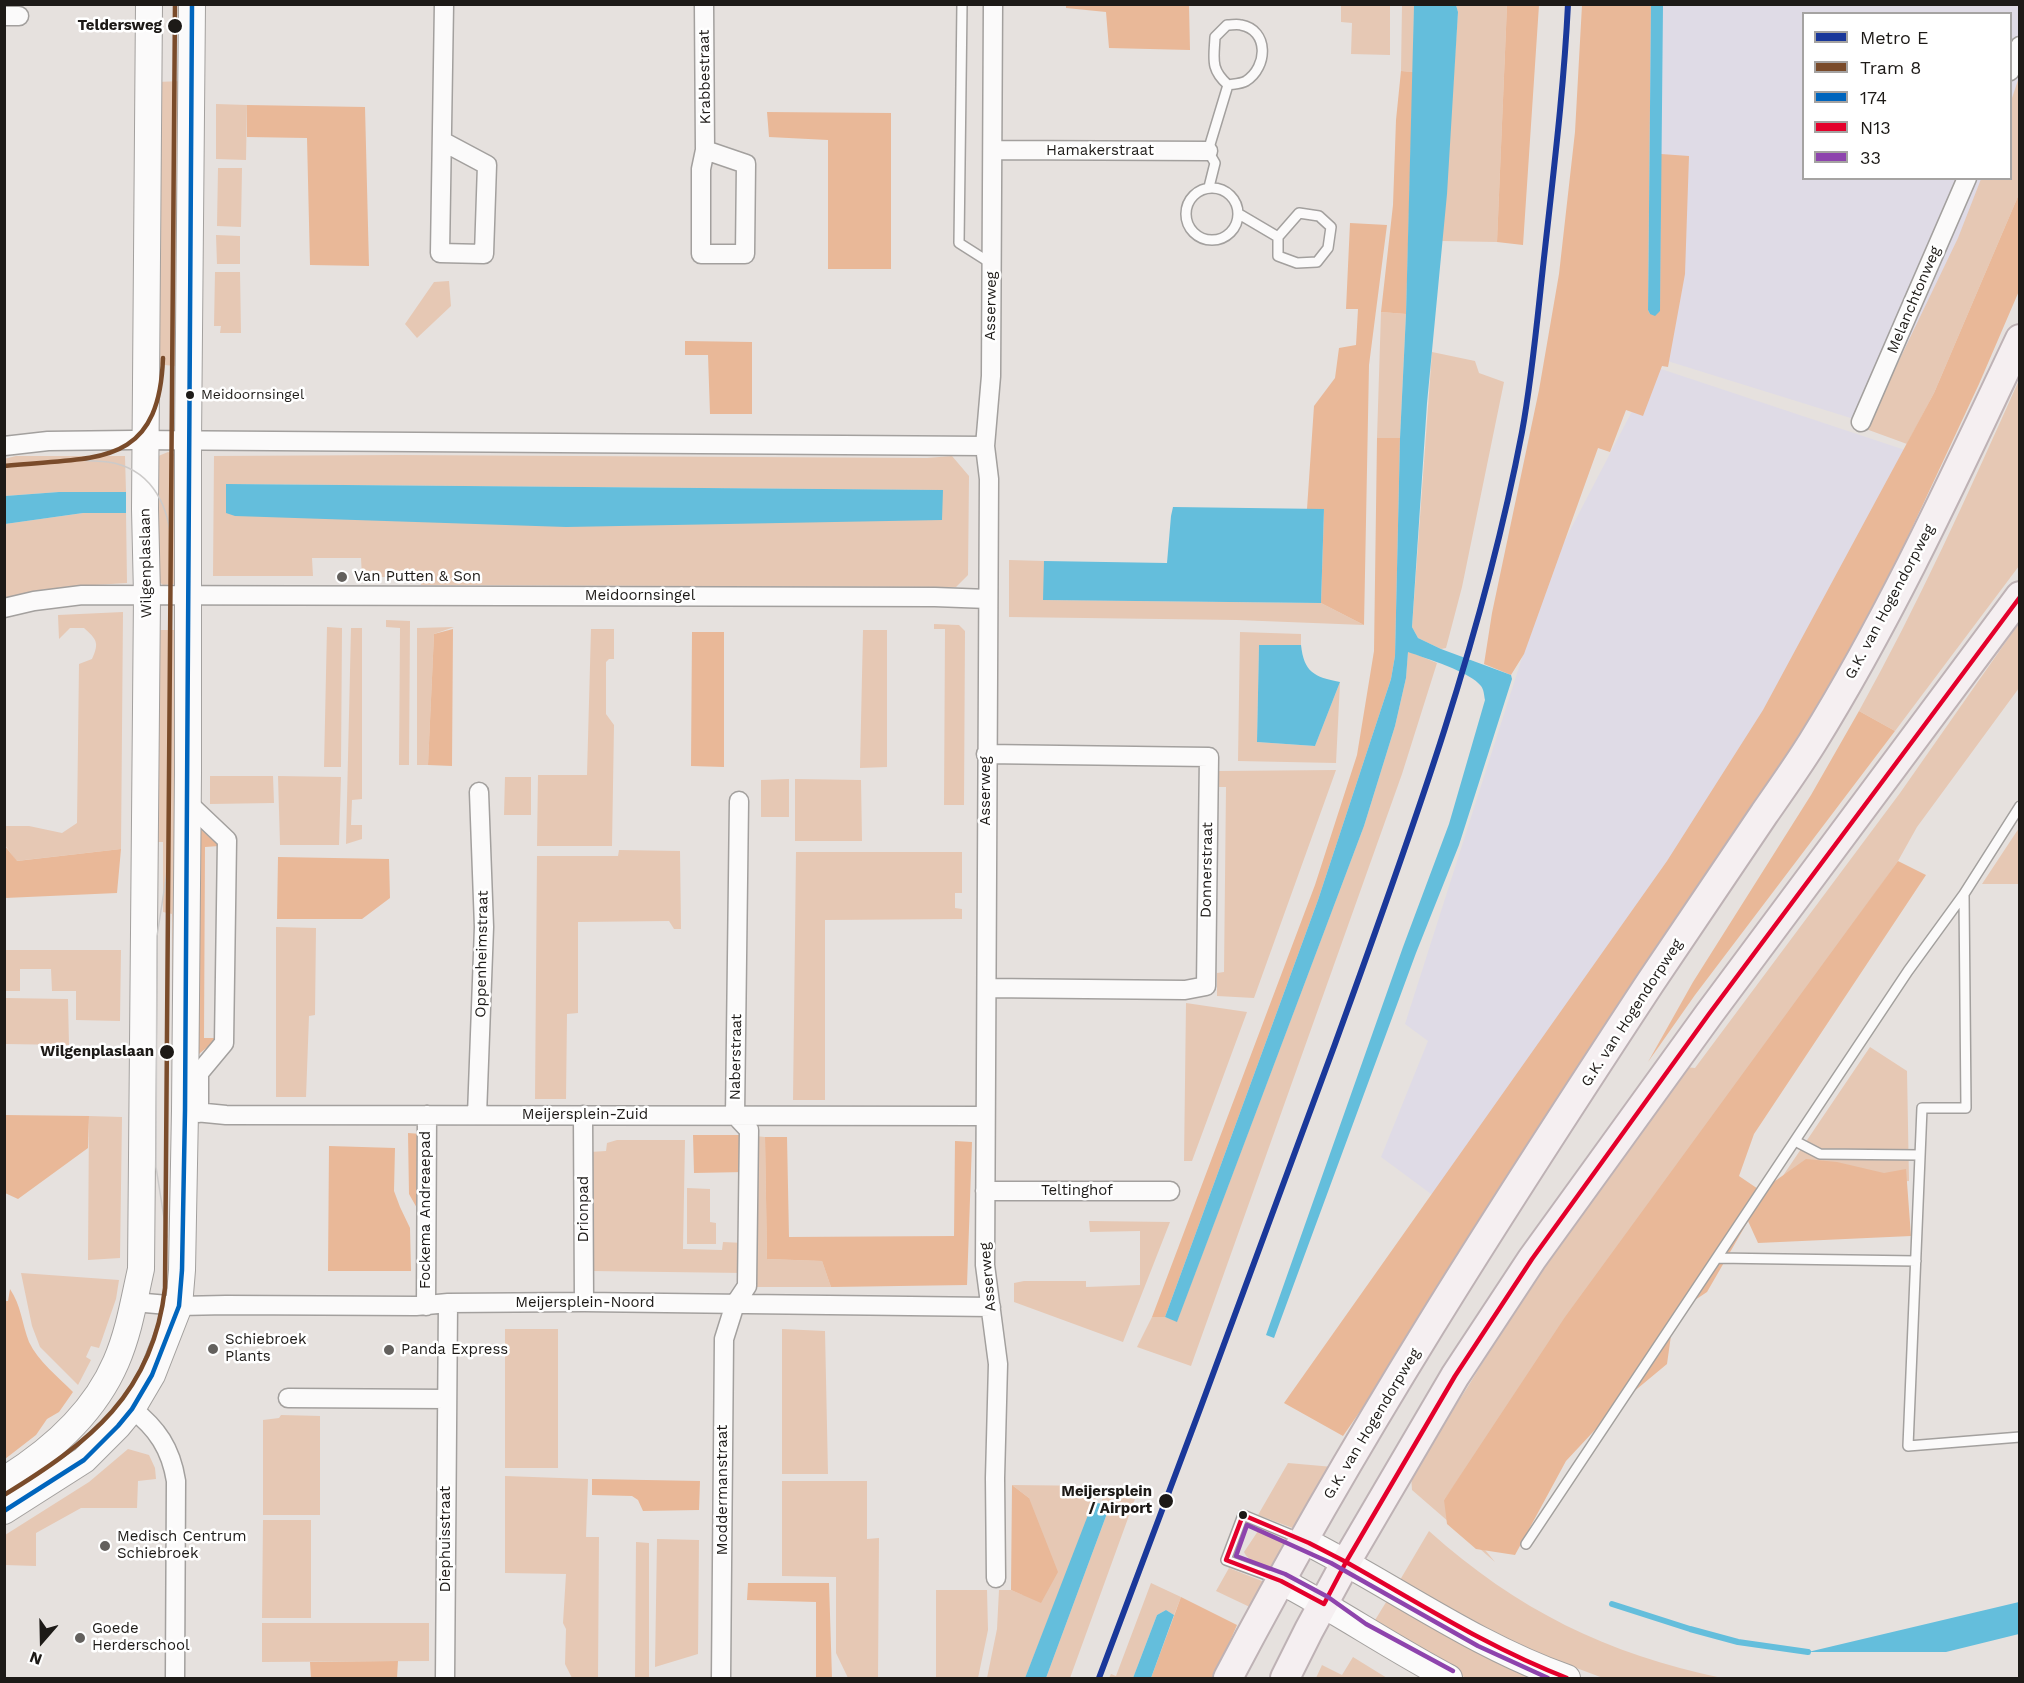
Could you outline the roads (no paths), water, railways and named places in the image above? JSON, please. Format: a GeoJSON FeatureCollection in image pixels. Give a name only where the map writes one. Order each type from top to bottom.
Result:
{"type":"FeatureCollection","features":[{"type":"Feature","properties":{"kind":"main road","name":"G.K. van Hogendorpweg"},"geometry":{"type":"LineString","coordinates":[[1228,1678],[1351,1455],[1484,1240],[1651,982],[1811,744],[1876,634],[1948,490],[2019,339]]}},
{"type":"Feature","properties":{"kind":"main road"},"geometry":{"type":"LineString","coordinates":[[1285,1678],[1308,1630],[1346,1562],[1455,1376],[1532,1259],[1709,1014],[2019,596]]}},
{"type":"Feature","properties":{"kind":"street","name":"Wilgenplaslaan"},"geometry":{"type":"LineString","coordinates":[[4,1480],[32,1463],[65,1435],[90,1404],[116,1363],[126,1333],[141,1269],[149,4]]}},
{"type":"Feature","properties":{"kind":"street"},"geometry":{"type":"LineString","coordinates":[[4,1511],[84,1460],[132,1409],[152,1375],[179,1306],[192,1112],[188,803],[188,441],[192,4]]}},
{"type":"Feature","properties":{"kind":"street"},"geometry":{"type":"LineString","coordinates":[[442,141],[487,165],[484,254],[440,252],[444,4]]}},
{"type":"Feature","properties":{"kind":"street","name":"Krabbestraat"},"geometry":{"type":"LineString","coordinates":[[704,4],[705,150],[701,169],[701,254],[745,254],[746,164],[705,150]]}},
{"type":"Feature","properties":{"kind":"street","name":"Asserweg"},"geometry":{"type":"LineString","coordinates":[[993,4],[991,376],[985,446],[989,479],[985,1265],[998,1364],[995,1478],[996,1578]]}},
{"type":"Feature","properties":{"kind":"street"},"geometry":{"type":"LineString","coordinates":[[2012,65],[2019,46]]}},
{"type":"Feature","properties":{"kind":"street","name":"Hamakerstraat"},"geometry":{"type":"LineString","coordinates":[[993,150],[1208,151]]}},
{"type":"Feature","properties":{"kind":"street","name":"Melanchtonweg"},"geometry":{"type":"LineString","coordinates":[[1862,422],[1965,180]]}},
{"type":"Feature","properties":{"kind":"street"},"geometry":{"type":"LineString","coordinates":[[4,446],[48,441],[146,440],[985,446]]}},
{"type":"Feature","properties":{"kind":"street","name":"Meidoornsingel"},"geometry":{"type":"LineString","coordinates":[[4,608],[34,601],[82,595],[988,599]]}},
{"type":"Feature","properties":{"kind":"street","name":"Donnerstraat"},"geometry":{"type":"LineString","coordinates":[[986,754],[1209,757],[1206,986],[1185,990],[987,988]]}},
{"type":"Feature","properties":{"kind":"street","name":"Oppenheimstraat"},"geometry":{"type":"LineString","coordinates":[[477,1115],[484,927],[479,792]]}},
{"type":"Feature","properties":{"kind":"street","name":"Naberstraat"},"geometry":{"type":"LineString","coordinates":[[735,1304],[747,1286],[749,1130],[735,1115],[739,801]]}},
{"type":"Feature","properties":{"kind":"street"},"geometry":{"type":"LineString","coordinates":[[188,803],[227,840],[224,1043],[199,1073],[192,1112]]}},
{"type":"Feature","properties":{"kind":"street","name":"Meijersplein-Zuid"},"geometry":{"type":"LineString","coordinates":[[192,1112],[226,1115],[985,1116]]}},
{"type":"Feature","properties":{"kind":"street","name":"Fockema Andreaepad"},"geometry":{"type":"LineString","coordinates":[[426,1306],[427,1115]]}},
{"type":"Feature","properties":{"kind":"street","name":"Drionpad"},"geometry":{"type":"LineString","coordinates":[[584,1115],[584,1302]]}},
{"type":"Feature","properties":{"kind":"street","name":"Teltinghof"},"geometry":{"type":"LineString","coordinates":[[985,1191],[1170,1191]]}},
{"type":"Feature","properties":{"kind":"street"},"geometry":{"type":"LineString","coordinates":[[134,1302],[179,1306]]}},
{"type":"Feature","properties":{"kind":"street","name":"Meijersplein-Noord"},"geometry":{"type":"LineString","coordinates":[[179,1306],[426,1306],[448,1303],[584,1302],[991,1307]]}},
{"type":"Feature","properties":{"kind":"street","name":"Diephuisstraat"},"geometry":{"type":"LineString","coordinates":[[445,1678],[448,1303]]}},
{"type":"Feature","properties":{"kind":"street","name":"Moddermanstraat"},"geometry":{"type":"LineString","coordinates":[[722,1678],[724,1339],[735,1304]]}},
{"type":"Feature","properties":{"kind":"street"},"geometry":{"type":"LineString","coordinates":[[288,1398],[447,1399]]}},
{"type":"Feature","properties":{"kind":"street"},"geometry":{"type":"LineString","coordinates":[[132,1409],[148,1421],[163,1440],[173,1463],[176,1480],[175,1678]]}},
{"type":"Feature","properties":{"kind":"street"},"geometry":{"type":"LineString","coordinates":[[1303,1540],[1496,1648],[1567,1678]]}},
{"type":"Feature","properties":{"kind":"street"},"geometry":{"type":"LineString","coordinates":[[1281,1581],[1449,1678]]}},
{"type":"Feature","properties":{"kind":"lane"},"geometry":{"type":"LineString","coordinates":[[962,4],[958,243],[992,264]]}},
{"type":"Feature","properties":{"kind":"lane"},"geometry":{"type":"LineString","coordinates":[[1227,25],[1244,25],[1256,34],[1264,50],[1259,69],[1245,82],[1228,85],[1217,75],[1214,57],[1215,37],[1227,25]]}},
{"type":"Feature","properties":{"kind":"lane"},"geometry":{"type":"LineString","coordinates":[[1209,187],[1215,163],[1208,151],[1228,85]]}},
{"type":"Feature","properties":{"kind":"lane"},"geometry":{"type":"LineString","coordinates":[[1209,187],[1230,194],[1237,203],[1239,214],[1236,226],[1228,236],[1217,240],[1204,240],[1194,234],[1187,224],[1185,211],[1189,200],[1198,191],[1209,187]]}},
{"type":"Feature","properties":{"kind":"lane"},"geometry":{"type":"LineString","coordinates":[[1299,213],[1319,216],[1331,228],[1328,248],[1317,262],[1297,262],[1278,256],[1278,237],[1299,213]]}},
{"type":"Feature","properties":{"kind":"lane"},"geometry":{"type":"LineString","coordinates":[[1239,214],[1278,237]]}},
{"type":"Feature","properties":{"kind":"lane"},"geometry":{"type":"LineString","coordinates":[[1526,1544],[1908,971],[1964,894],[2019,806]]}},
{"type":"Feature","properties":{"kind":"lane"},"geometry":{"type":"LineString","coordinates":[[1964,894],[1966,1108],[1922,1108],[1908,1446],[2019,1437]]}},
{"type":"Feature","properties":{"kind":"lane"},"geometry":{"type":"LineString","coordinates":[[1795,1141],[1820,1154],[1920,1155]]}},
{"type":"Feature","properties":{"kind":"lane"},"geometry":{"type":"LineString","coordinates":[[1717,1258],[1916,1262]]}},
{"type":"Feature","properties":{"kind":"lane"},"geometry":{"type":"LineString","coordinates":[[1281,1581],[1226,1560],[1243,1515],[1303,1540]]}},
{"type":"Feature","properties":{"kind":"water"},"geometry":{"type":"Polygon","coordinates":[[[1414,5],[1456,5],[1458,12],[1447,194],[1427,403],[1412,627],[1418,638],[1511,675],[1512,679],[1459,845],[1416,953],[1274,1338],[1266,1335],[1403,947],[1449,824],[1485,700],[1481,686],[1468,676],[1408,652],[1406,678],[1395,726],[1364,826],[1177,1322],[1165,1317],[1318,900],[1391,679],[1395,656],[1414,5]]]}},
{"type":"Feature","properties":{"kind":"water"},"geometry":{"type":"Polygon","coordinates":[[[1651,5],[1663,5],[1660,311],[1655,316],[1648,310],[1651,5]]]}},
{"type":"Feature","properties":{"kind":"water"},"geometry":{"type":"Polygon","coordinates":[[[226,484],[943,490],[942,520],[566,527],[235,516],[226,513],[226,484]]]}},
{"type":"Feature","properties":{"kind":"water"},"geometry":{"type":"Polygon","coordinates":[[[59,492],[126,492],[126,513],[83,513],[5,524],[5,496],[59,492]]]}},
{"type":"Feature","properties":{"kind":"water"},"geometry":{"type":"Polygon","coordinates":[[[1173,507],[1324,509],[1321,603],[1043,600],[1044,561],[1167,563],[1173,507]]]}},
{"type":"Feature","properties":{"kind":"water"},"geometry":{"type":"Polygon","coordinates":[[[1259,645],[1301,645],[1302,654],[1312,672],[1323,678],[1340,682],[1315,746],[1257,742],[1259,645]]]}},
{"type":"Feature","properties":{"kind":"water"},"geometry":{"type":"Polygon","coordinates":[[[1093,1502],[1109,1508],[1046,1678],[1025,1678],[1093,1502]]]}},
{"type":"Feature","properties":{"kind":"water"},"geometry":{"type":"Polygon","coordinates":[[[2019,1602],[2019,1634],[1946,1652],[1808,1652],[2019,1602]]]}},
{"type":"Feature","properties":{"kind":"water"},"geometry":{"type":"Polygon","coordinates":[[[1166,1610],[1174,1615],[1151,1678],[1133,1678],[1157,1615],[1166,1610]]]}},
{"type":"Feature","properties":{"kind":"waterway"},"geometry":{"type":"LineString","coordinates":[[1612,1604],[1738,1642],[1808,1652]]}},
{"type":"Feature","properties":{"kind":"tram line","name":"8"},"geometry":{"type":"LineString","coordinates":[[4,1495],[63,1456],[112,1412],[131,1386],[147,1358],[158,1325],[165,1288],[175,4]]}},
{"type":"Feature","properties":{"kind":"tram line","name":"8"},"geometry":{"type":"LineString","coordinates":[[4,466],[91,457],[115,451],[134,440],[149,422],[159,395],[163,358]]}},
{"type":"Feature","properties":{"kind":"tram line"},"geometry":{"type":"LineString","coordinates":[[80,460],[122,465],[145,479],[160,500],[169,525],[171,539]]}},
{"type":"Feature","properties":{"kind":"tram line"},"geometry":{"type":"LineString","coordinates":[[167,1237],[156,1167],[157,936],[169,859]]}},
{"type":"Feature","properties":{"kind":"metro line","name":"E"},"geometry":{"type":"LineString","coordinates":[[1099,1678],[1389,894],[1440,742],[1486,588],[1522,432],[1529,387],[1558,127],[1568,4]]}},
{"type":"Feature","properties":{"kind":"place","name":"Teldersweg"},"geometry":{"type":"Point","coordinates":[175,26]}},
{"type":"Feature","properties":{"kind":"place","name":"Meidoornsingel"},"geometry":{"type":"Point","coordinates":[190,395]}},
{"type":"Feature","properties":{"kind":"place","name":"Van Putten & Son"},"geometry":{"type":"Point","coordinates":[342,577]}},
{"type":"Feature","properties":{"kind":"place","name":"Wilgenplaslaan"},"geometry":{"type":"Point","coordinates":[167,1052]}},
{"type":"Feature","properties":{"kind":"place","name":"Schiebroek Plants"},"geometry":{"type":"Point","coordinates":[213,1349]}},
{"type":"Feature","properties":{"kind":"place","name":"Panda Express"},"geometry":{"type":"Point","coordinates":[389,1350]}},
{"type":"Feature","properties":{"kind":"place","name":"Meijersplein / Airport"},"geometry":{"type":"Point","coordinates":[1166,1501]}},
{"type":"Feature","properties":{"kind":"place","name":"Medisch Centrum Schiebroek"},"geometry":{"type":"Point","coordinates":[105,1546]}},
{"type":"Feature","properties":{"kind":"place","name":"Goede Herderschool"},"geometry":{"type":"Point","coordinates":[80,1638]}}]}
